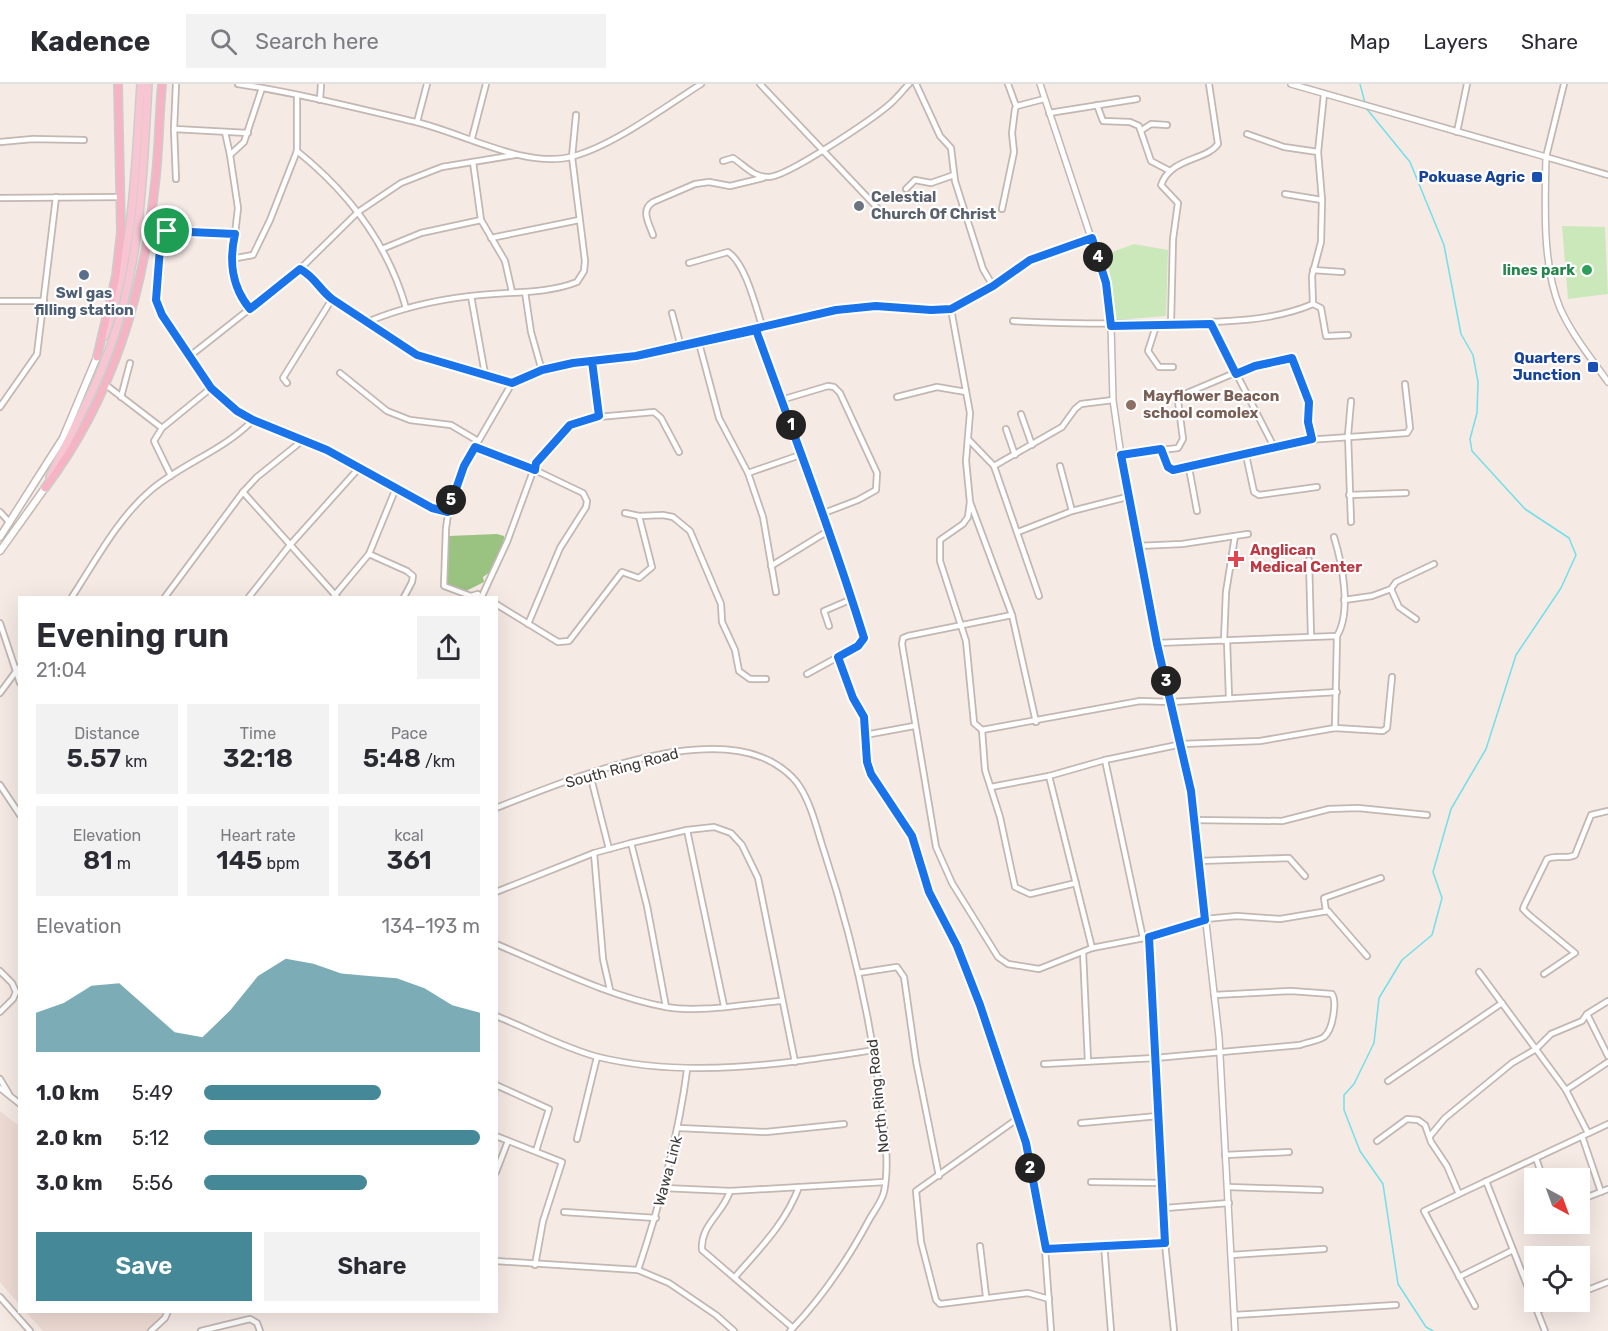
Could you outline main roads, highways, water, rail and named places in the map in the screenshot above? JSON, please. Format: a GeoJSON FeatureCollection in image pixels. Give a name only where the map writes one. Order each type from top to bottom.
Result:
{"type":"FeatureCollection","features":[{"type":"Feature","properties":{"kind":"highway"},"geometry":{"type":"LineString","coordinates":[[97,357],[116,276],[121,232],[118,84]]}},
{"type":"Feature","properties":{"kind":"highway"},"geometry":{"type":"LineString","coordinates":[[45,488],[72,451],[106,385],[134,299],[148,236],[156,182],[162,84]]}},
{"type":"Feature","properties":{"kind":"main road"},"geometry":{"type":"LineString","coordinates":[[0,537],[63,438],[97,357],[120,289],[131,232],[141,84]]}},
{"type":"Feature","properties":{"kind":"main road"},"geometry":{"type":"LineString","coordinates":[[0,551],[45,488],[92,394],[121,312],[138,234],[148,84]]}},
{"type":"Feature","properties":{"kind":"waterway"},"geometry":{"type":"LineString","coordinates":[[1360,84],[1365,103]]}},
{"type":"Feature","properties":{"kind":"waterway"},"geometry":{"type":"LineString","coordinates":[[1366,108],[1410,162],[1444,245],[1461,334],[1473,355],[1478,382],[1477,413],[1470,439],[1472,451],[1525,509],[1569,538],[1576,555],[1561,588],[1516,655],[1486,749],[1451,809],[1433,872],[1442,898],[1432,935],[1402,960],[1379,998],[1374,1043],[1354,1084],[1344,1095],[1344,1110],[1360,1151],[1383,1184],[1398,1284],[1426,1327],[1433,1331]]}},
{"type":"Feature","properties":{"kind":"place","name":"Pokuase Agric"},"geometry":{"type":"Point","coordinates":[1537,177]}},
{"type":"Feature","properties":{"kind":"place","name":"Celestial Church Of Christ"},"geometry":{"type":"Point","coordinates":[859,206]}},
{"type":"Feature","properties":{"kind":"place","name":"lines park"},"geometry":{"type":"Point","coordinates":[1587,270]}},
{"type":"Feature","properties":{"kind":"place","name":"Swl gas filling station"},"geometry":{"type":"Point","coordinates":[84,275]}},
{"type":"Feature","properties":{"kind":"place","name":"Quarters Junction"},"geometry":{"type":"Point","coordinates":[1593,367]}},
{"type":"Feature","properties":{"kind":"place","name":"Mayflower Beacon school comolex"},"geometry":{"type":"Point","coordinates":[1131,405]}},
{"type":"Feature","properties":{"kind":"place","name":"Anglican Medical Center"},"geometry":{"type":"Point","coordinates":[1236,559]}}]}
